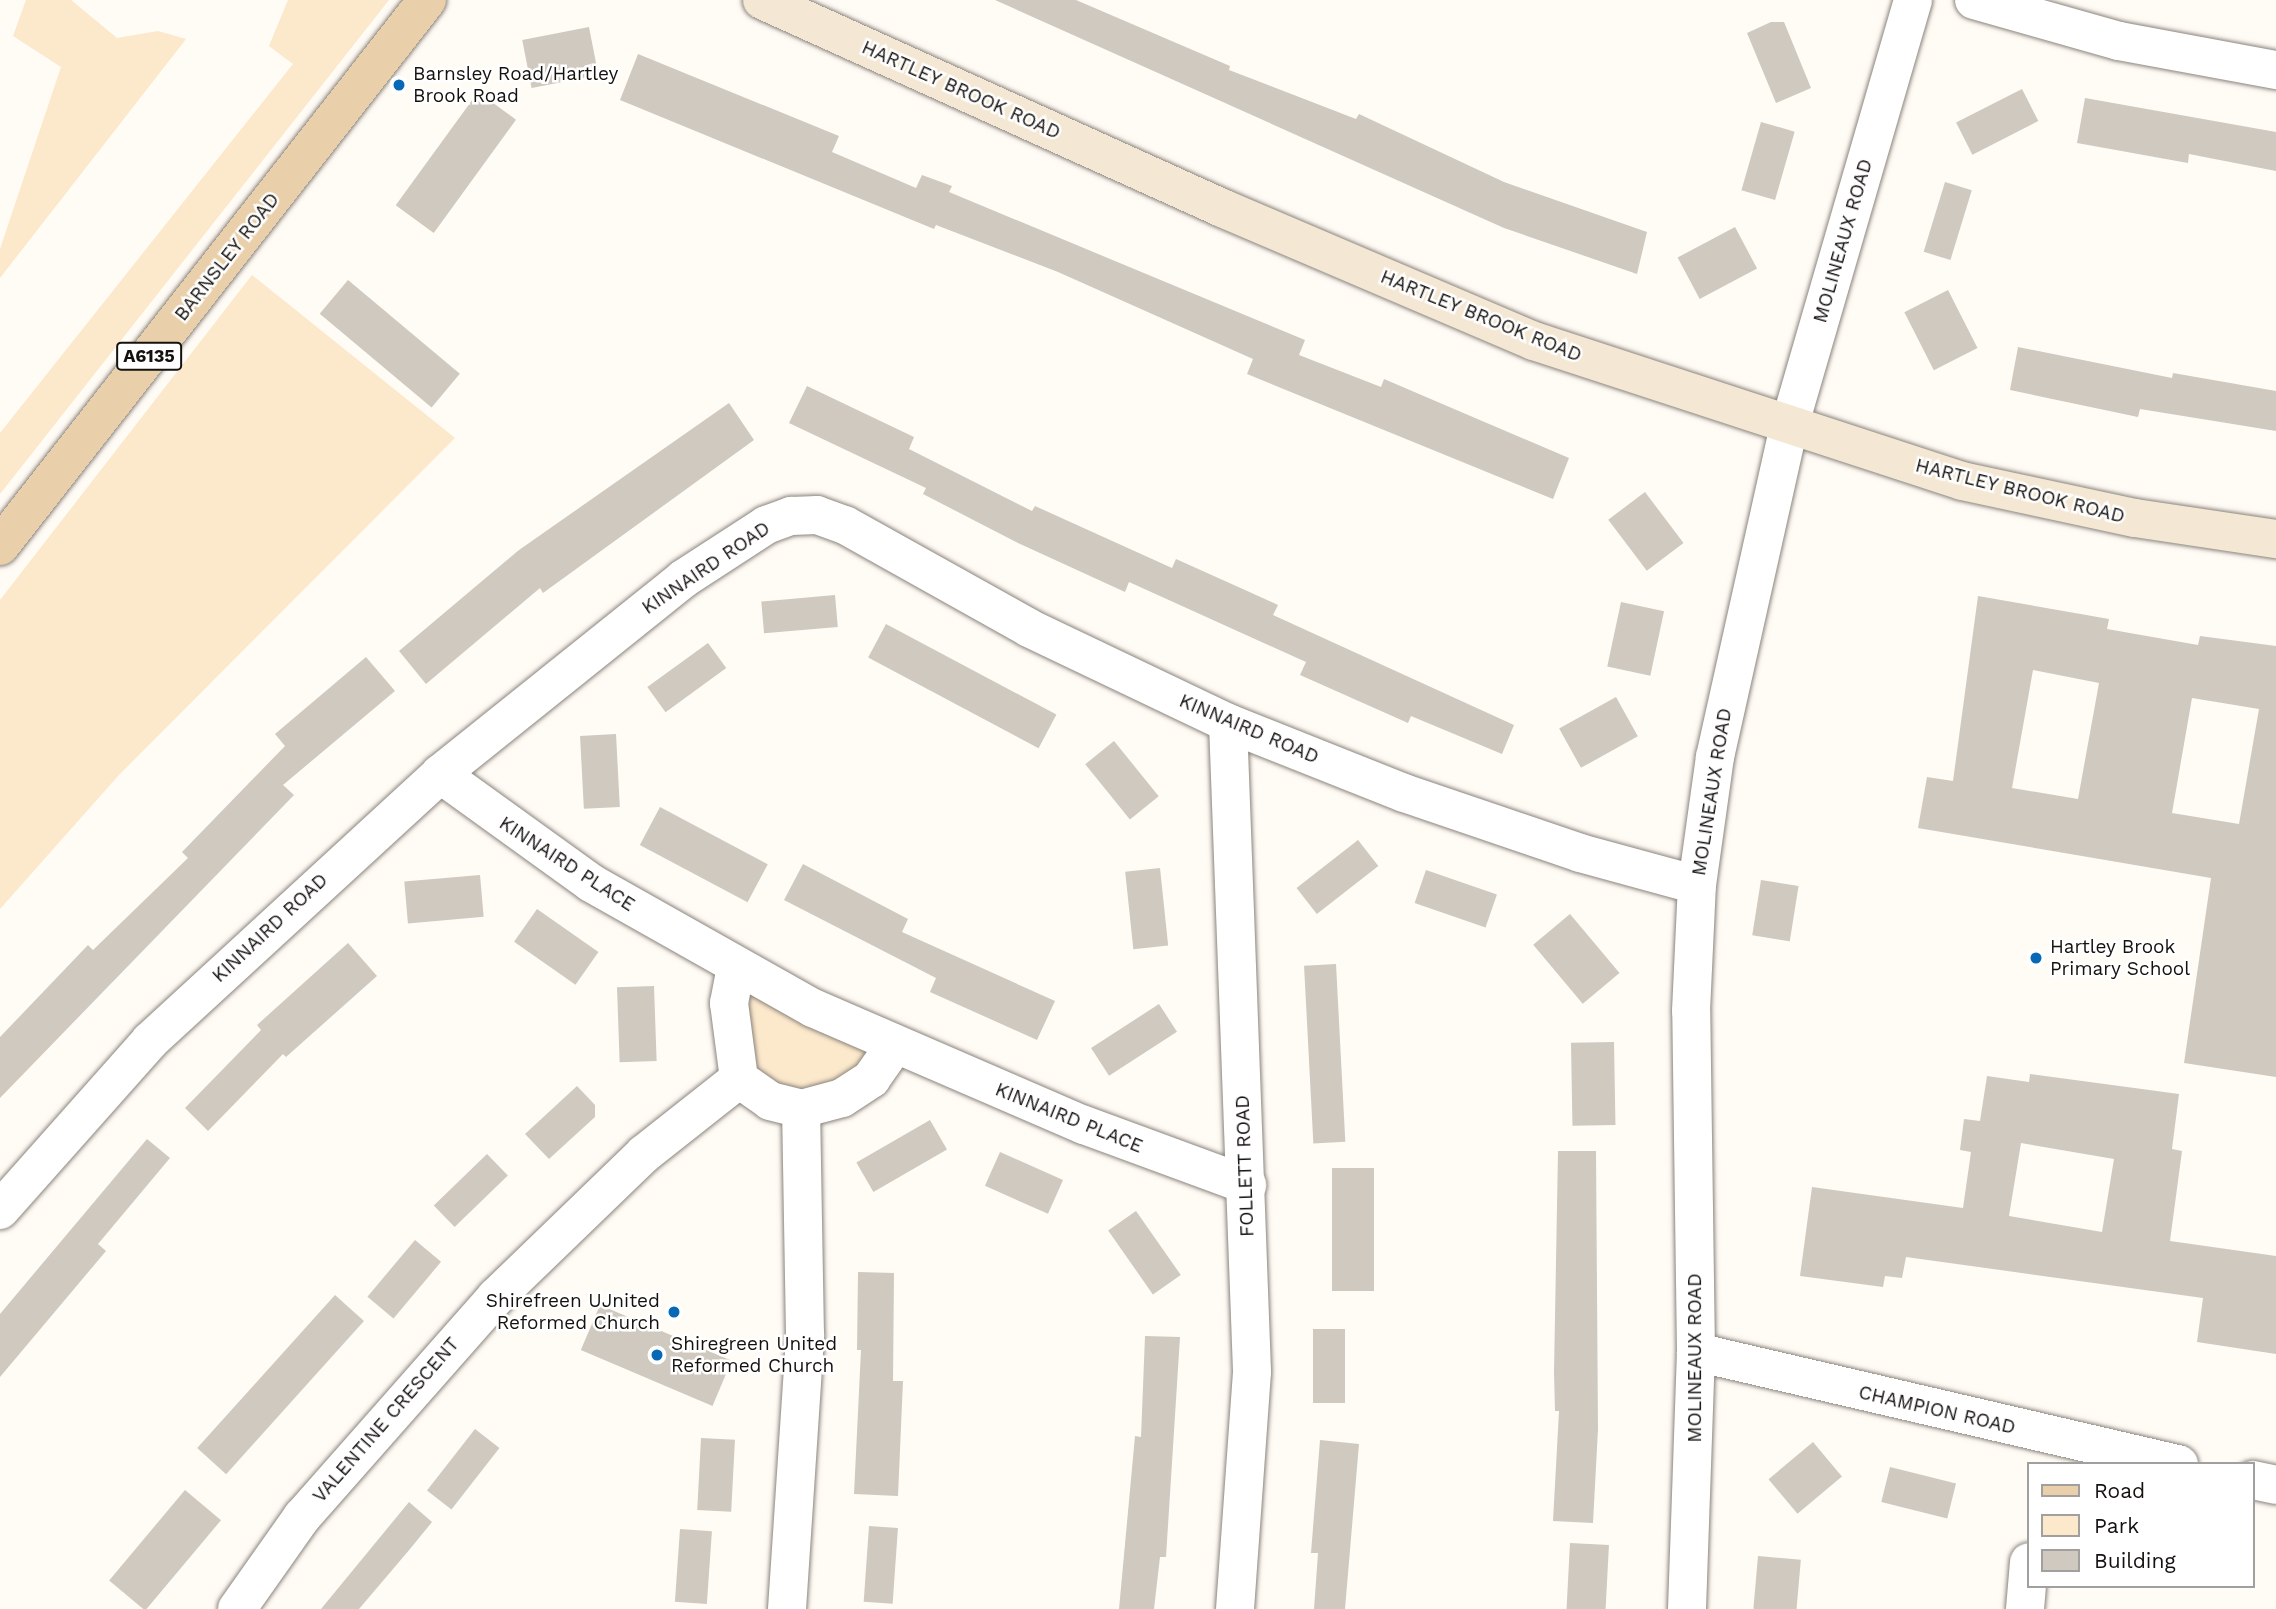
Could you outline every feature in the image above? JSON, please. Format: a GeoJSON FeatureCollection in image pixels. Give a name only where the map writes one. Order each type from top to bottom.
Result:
{"type":"FeatureCollection","features":[{"type":"Feature","properties":{"kind":"main road","name":"BARNSLEY ROAD"},"geometry":{"type":"LineString","coordinates":[[0,546],[427,0]]}},
{"type":"Feature","properties":{"kind":"street","name":"HARTLEY BROOK ROAD"},"geometry":{"type":"LineString","coordinates":[[762,0],[1222,208],[1534,341],[1789,427],[1962,481],[2135,519],[2276,539]]}},
{"type":"Feature","properties":{"kind":"street","name":"MOLINEAUX ROAD"},"geometry":{"type":"LineString","coordinates":[[1687,1609],[1696,1352],[1691,1011],[1697,885],[1718,744],[1789,427],[1913,0]]}},
{"type":"Feature","properties":{"kind":"street"},"geometry":{"type":"LineString","coordinates":[[1975,0],[2119,41],[2276,70]]}},
{"type":"Feature","properties":{"kind":"street","name":"KINNAIRD ROAD"},"geometry":{"type":"LineString","coordinates":[[0,1210],[150,1041],[440,774],[683,579],[766,525],[791,516],[817,515],[845,525],[1029,628],[1228,723],[1467,815],[1697,885]]}},
{"type":"Feature","properties":{"kind":"street","name":"FOLLETT ROAD"},"geometry":{"type":"LineString","coordinates":[[1228,723],[1252,1371],[1235,1609]]}},
{"type":"Feature","properties":{"kind":"street","name":"KINNAIRD PLACE"},"geometry":{"type":"LineString","coordinates":[[440,774],[591,883],[736,967],[893,1046],[1247,1185]]}},
{"type":"Feature","properties":{"kind":"street"},"geometry":{"type":"LineString","coordinates":[[736,967],[729,1003],[739,1079],[770,1101],[801,1109],[842,1098],[871,1079],[893,1046]]}},
{"type":"Feature","properties":{"kind":"street","name":"VALENTINE CRESCENT"},"geometry":{"type":"LineString","coordinates":[[237,1609],[302,1517],[496,1297],[644,1154],[739,1079]]}},
{"type":"Feature","properties":{"kind":"street"},"geometry":{"type":"LineString","coordinates":[[787,1609],[804,1335],[801,1109]]}},
{"type":"Feature","properties":{"kind":"street","name":"CHAMPION ROAD"},"geometry":{"type":"LineString","coordinates":[[1696,1352],[2040,1449],[2160,1462]]}},
{"type":"Feature","properties":{"kind":"street"},"geometry":{"type":"LineString","coordinates":[[2255,1480],[2276,1485]]}},
{"type":"Feature","properties":{"kind":"street"},"geometry":{"type":"LineString","coordinates":[[2025,1609],[2028,1574]]}},
{"type":"Feature","properties":{"kind":"green space"},"geometry":{"type":"Polygon","coordinates":[[[26,0],[71,0],[117,38],[158,31],[186,39],[0,278],[0,249],[61,67],[13,36],[26,0]]]}},
{"type":"Feature","properties":{"kind":"green space"},"geometry":{"type":"Polygon","coordinates":[[[288,0],[389,0],[0,494],[0,433],[293,64],[269,46],[288,0]]]}},
{"type":"Feature","properties":{"kind":"green space"},"geometry":{"type":"Polygon","coordinates":[[[252,275],[455,438],[118,776],[0,909],[0,600],[252,275]]]}},
{"type":"Feature","properties":{"kind":"green space"},"geometry":{"type":"Polygon","coordinates":[[[749,987],[878,1051],[816,1097],[779,1090],[752,1065],[744,1006],[749,987]]]}},
{"type":"Feature","properties":{"kind":"building"},"geometry":{"type":"Polygon","coordinates":[[[995,0],[1076,0],[1230,66],[1229,70],[1356,119],[1359,114],[1504,182],[1647,232],[1637,274],[1504,228],[995,0]]]}},
{"type":"Feature","properties":{"kind":"building"},"geometry":{"type":"Polygon","coordinates":[[[1771,22],[1784,22],[1811,88],[1776,103],[1747,33],[1771,22]]]}},
{"type":"Feature","properties":{"kind":"building"},"geometry":{"type":"Polygon","coordinates":[[[589,27],[598,75],[532,88],[522,40],[589,27]]]}},
{"type":"Feature","properties":{"kind":"building"},"geometry":{"type":"Polygon","coordinates":[[[638,54],[839,136],[832,152],[916,188],[922,175],[952,186],[949,192],[1305,340],[1299,355],[1381,387],[1384,379],[1569,458],[1553,499],[1247,374],[1253,359],[1058,272],[936,225],[934,229],[620,100],[638,54]]]}},
{"type":"Feature","properties":{"kind":"building"},"geometry":{"type":"Polygon","coordinates":[[[2022,89],[2038,121],[1972,155],[1956,123],[2022,89]]]}},
{"type":"Feature","properties":{"kind":"building"},"geometry":{"type":"Polygon","coordinates":[[[478,92],[516,120],[434,233],[396,205],[478,92]]]}},
{"type":"Feature","properties":{"kind":"building"},"geometry":{"type":"Polygon","coordinates":[[[2085,98],[2276,132],[2276,171],[2189,154],[2188,163],[2077,143],[2085,98]]]}},
{"type":"Feature","properties":{"kind":"building"},"geometry":{"type":"Polygon","coordinates":[[[1761,122],[1795,132],[1775,200],[1741,190],[1761,122]]]}},
{"type":"Feature","properties":{"kind":"building"},"geometry":{"type":"Polygon","coordinates":[[[1945,182],[1972,190],[1950,260],[1924,252],[1945,182]]]}},
{"type":"Feature","properties":{"kind":"building"},"geometry":{"type":"Polygon","coordinates":[[[1735,227],[1757,268],[1700,299],[1678,258],[1735,227]]]}},
{"type":"Feature","properties":{"kind":"building"},"geometry":{"type":"Polygon","coordinates":[[[348,280],[460,374],[432,408],[320,314],[348,280]]]}},
{"type":"Feature","properties":{"kind":"building"},"geometry":{"type":"Polygon","coordinates":[[[1948,290],[1978,348],[1934,370],[1904,312],[1948,290]]]}},
{"type":"Feature","properties":{"kind":"building"},"geometry":{"type":"Polygon","coordinates":[[[2018,347],[2172,378],[2173,373],[2276,391],[2276,431],[2140,409],[2138,417],[2010,390],[2018,347]]]}},
{"type":"Feature","properties":{"kind":"building"},"geometry":{"type":"Polygon","coordinates":[[[807,386],[914,437],[909,449],[1032,511],[1035,506],[1172,568],[1176,559],[1278,605],[1273,615],[1514,725],[1502,754],[1411,716],[1408,723],[1300,675],[1306,662],[1129,582],[1125,592],[1018,543],[923,494],[926,488],[789,423],[807,386]]]}},
{"type":"Feature","properties":{"kind":"building"},"geometry":{"type":"Polygon","coordinates":[[[729,403],[754,440],[543,593],[540,588],[426,684],[399,651],[519,550],[729,403]]]}},
{"type":"Feature","properties":{"kind":"building"},"geometry":{"type":"Polygon","coordinates":[[[1645,492],[1684,543],[1647,571],[1608,520],[1645,492]]]}},
{"type":"Feature","properties":{"kind":"building"},"geometry":{"type":"Polygon","coordinates":[[[835,595],[838,627],[764,633],[761,601],[835,595]]]}},
{"type":"Feature","properties":{"kind":"building"},"geometry":{"type":"Polygon","coordinates":[[[1978,596],[2109,619],[2107,629],[2198,645],[2200,636],[2276,646],[2276,1077],[2184,1063],[2211,878],[1918,828],[1927,777],[1953,781],[1978,596]],[[2033,670],[2012,788],[2078,799],[2099,683],[2033,670]],[[2192,698],[2172,813],[2239,824],[2259,709],[2192,698]]]}},
{"type":"Feature","properties":{"kind":"building"},"geometry":{"type":"Polygon","coordinates":[[[1621,602],[1664,611],[1650,676],[1607,667],[1621,602]]]}},
{"type":"Feature","properties":{"kind":"building"},"geometry":{"type":"Polygon","coordinates":[[[886,624],[1056,715],[1039,748],[868,658],[886,624]]]}},
{"type":"Feature","properties":{"kind":"building"},"geometry":{"type":"Polygon","coordinates":[[[708,643],[726,668],[666,712],[647,687],[708,643]]]}},
{"type":"Feature","properties":{"kind":"building"},"geometry":{"type":"Polygon","coordinates":[[[366,657],[395,691],[283,785],[294,795],[0,1098],[0,1037],[88,945],[93,950],[188,858],[182,852],[285,746],[275,734],[366,657]]]}},
{"type":"Feature","properties":{"kind":"building"},"geometry":{"type":"Polygon","coordinates":[[[1616,697],[1638,736],[1581,768],[1559,729],[1616,697]]]}},
{"type":"Feature","properties":{"kind":"building"},"geometry":{"type":"Polygon","coordinates":[[[616,734],[620,807],[584,809],[580,736],[616,734]]]}},
{"type":"Feature","properties":{"kind":"building"},"geometry":{"type":"Polygon","coordinates":[[[1114,741],[1159,796],[1130,819],[1085,764],[1114,741]]]}},
{"type":"Feature","properties":{"kind":"building"},"geometry":{"type":"Polygon","coordinates":[[[660,807],[768,864],[748,902],[640,845],[660,807]]]}},
{"type":"Feature","properties":{"kind":"building"},"geometry":{"type":"Polygon","coordinates":[[[1358,840],[1378,866],[1317,914],[1297,888],[1358,840]]]}},
{"type":"Feature","properties":{"kind":"building"},"geometry":{"type":"Polygon","coordinates":[[[803,864],[908,919],[902,932],[1055,1001],[1037,1040],[930,992],[936,978],[784,900],[803,864]]]}},
{"type":"Feature","properties":{"kind":"building"},"geometry":{"type":"Polygon","coordinates":[[[1160,868],[1168,946],[1133,949],[1125,872],[1160,868]]]}},
{"type":"Feature","properties":{"kind":"building"},"geometry":{"type":"Polygon","coordinates":[[[1426,870],[1497,894],[1486,928],[1415,903],[1426,870]]]}},
{"type":"Feature","properties":{"kind":"building"},"geometry":{"type":"Polygon","coordinates":[[[480,875],[484,917],[408,923],[404,882],[480,875]]]}},
{"type":"Feature","properties":{"kind":"building"},"geometry":{"type":"Polygon","coordinates":[[[1761,880],[1799,886],[1790,941],[1752,935],[1761,880]]]}},
{"type":"Feature","properties":{"kind":"building"},"geometry":{"type":"Polygon","coordinates":[[[537,909],[598,952],[575,985],[514,942],[537,909]]]}},
{"type":"Feature","properties":{"kind":"building"},"geometry":{"type":"Polygon","coordinates":[[[1570,914],[1619,973],[1583,1004],[1533,945],[1570,914]]]}},
{"type":"Feature","properties":{"kind":"building"},"geometry":{"type":"Polygon","coordinates":[[[348,943],[377,976],[286,1057],[283,1054],[208,1131],[185,1108],[261,1030],[257,1025],[348,943]]]}},
{"type":"Feature","properties":{"kind":"building"},"geometry":{"type":"Polygon","coordinates":[[[1336,964],[1345,1142],[1313,1143],[1304,966],[1336,964]]]}},
{"type":"Feature","properties":{"kind":"building"},"geometry":{"type":"Polygon","coordinates":[[[654,986],[657,1061],[620,1062],[617,987],[654,986]]]}},
{"type":"Feature","properties":{"kind":"building"},"geometry":{"type":"Polygon","coordinates":[[[1159,1004],[1177,1032],[1109,1076],[1091,1048],[1159,1004]]]}},
{"type":"Feature","properties":{"kind":"building"},"geometry":{"type":"Polygon","coordinates":[[[1614,1042],[1615,1125],[1572,1126],[1571,1043],[1614,1042]]]}},
{"type":"Feature","properties":{"kind":"building"},"geometry":{"type":"Polygon","coordinates":[[[2030,1074],[2179,1094],[2172,1149],[2182,1151],[2170,1241],[2276,1256],[2276,1354],[2197,1342],[2203,1298],[1906,1257],[1902,1278],[1885,1276],[1883,1287],[1800,1276],[1812,1187],[1963,1208],[1971,1152],[1960,1150],[1964,1119],[1980,1121],[1987,1076],[2029,1082],[2030,1074]],[[2021,1143],[2009,1216],[2102,1232],[2114,1159],[2021,1143]]]}},
{"type":"Feature","properties":{"kind":"building"},"geometry":{"type":"Polygon","coordinates":[[[577,1086],[595,1105],[595,1117],[549,1159],[525,1134],[577,1086]]]}},
{"type":"Feature","properties":{"kind":"building"},"geometry":{"type":"Polygon","coordinates":[[[930,1120],[947,1149],[873,1192],[856,1162],[930,1120]]]}},
{"type":"Feature","properties":{"kind":"building"},"geometry":{"type":"Polygon","coordinates":[[[147,1139],[170,1158],[98,1244],[106,1251],[0,1377],[0,1314],[147,1139]]]}},
{"type":"Feature","properties":{"kind":"building"},"geometry":{"type":"Polygon","coordinates":[[[1558,1151],[1596,1151],[1598,1429],[1593,1523],[1553,1521],[1559,1411],[1555,1411],[1554,1372],[1558,1151]]]}},
{"type":"Feature","properties":{"kind":"building"},"geometry":{"type":"Polygon","coordinates":[[[1000,1152],[1063,1180],[1048,1214],[985,1186],[1000,1152]]]}},
{"type":"Feature","properties":{"kind":"building"},"geometry":{"type":"Polygon","coordinates":[[[487,1154],[508,1176],[455,1227],[434,1205],[487,1154]]]}},
{"type":"Feature","properties":{"kind":"building"},"geometry":{"type":"Polygon","coordinates":[[[1332,1168],[1374,1168],[1374,1291],[1332,1291],[1332,1168]]]}},
{"type":"Feature","properties":{"kind":"building"},"geometry":{"type":"Polygon","coordinates":[[[1136,1211],[1181,1275],[1153,1294],[1108,1231],[1136,1211]]]}},
{"type":"Feature","properties":{"kind":"building"},"geometry":{"type":"Polygon","coordinates":[[[415,1240],[441,1262],[393,1319],[367,1297],[415,1240]]]}},
{"type":"Feature","properties":{"kind":"building"},"geometry":{"type":"Polygon","coordinates":[[[858,1272],[894,1273],[893,1381],[903,1381],[898,1496],[854,1494],[861,1350],[857,1350],[858,1272]]]}},
{"type":"Feature","properties":{"kind":"building"},"geometry":{"type":"Polygon","coordinates":[[[335,1295],[364,1321],[226,1474],[197,1448],[335,1295]]]}},
{"type":"Feature","properties":{"kind":"building","name":"Shiregreen United Reformed Church"},"geometry":{"type":"Polygon","coordinates":[[[600,1305],[732,1361],[712,1406],[581,1350],[600,1305]]]}},
{"type":"Feature","properties":{"kind":"building"},"geometry":{"type":"Polygon","coordinates":[[[1313,1329],[1345,1329],[1345,1403],[1313,1403],[1313,1329]]]}},
{"type":"Feature","properties":{"kind":"building"},"geometry":{"type":"Polygon","coordinates":[[[1145,1336],[1180,1337],[1166,1557],[1160,1557],[1154,1609],[1119,1609],[1135,1436],[1141,1437],[1145,1336]]]}},
{"type":"Feature","properties":{"kind":"building"},"geometry":{"type":"Polygon","coordinates":[[[475,1429],[499,1448],[451,1510],[427,1490],[475,1429]]]}},
{"type":"Feature","properties":{"kind":"building"},"geometry":{"type":"Polygon","coordinates":[[[701,1438],[735,1440],[731,1512],[697,1510],[701,1438]]]}},
{"type":"Feature","properties":{"kind":"building"},"geometry":{"type":"Polygon","coordinates":[[[1320,1440],[1359,1444],[1345,1609],[1314,1609],[1318,1553],[1311,1553],[1320,1440]]]}},
{"type":"Feature","properties":{"kind":"building"},"geometry":{"type":"Polygon","coordinates":[[[1813,1442],[1842,1476],[1797,1514],[1769,1479],[1813,1442]]]}},
{"type":"Feature","properties":{"kind":"building"},"geometry":{"type":"Polygon","coordinates":[[[1890,1467],[1956,1483],[1947,1518],[1881,1502],[1890,1467]]]}},
{"type":"Feature","properties":{"kind":"building"},"geometry":{"type":"Polygon","coordinates":[[[185,1490],[221,1520],[147,1609],[109,1580],[185,1490]]]}},
{"type":"Feature","properties":{"kind":"building"},"geometry":{"type":"Polygon","coordinates":[[[409,1502],[432,1522],[410,1549],[359,1609],[321,1609],[409,1502]]]}},
{"type":"Feature","properties":{"kind":"building"},"geometry":{"type":"Polygon","coordinates":[[[869,1526],[898,1528],[893,1604],[864,1602],[869,1526]]]}},
{"type":"Feature","properties":{"kind":"building"},"geometry":{"type":"Polygon","coordinates":[[[680,1529],[712,1531],[707,1604],[675,1602],[680,1529]]]}},
{"type":"Feature","properties":{"kind":"building"},"geometry":{"type":"Polygon","coordinates":[[[1570,1543],[1609,1545],[1606,1609],[1567,1609],[1570,1543]]]}},
{"type":"Feature","properties":{"kind":"building"},"geometry":{"type":"Polygon","coordinates":[[[1758,1556],[1801,1560],[1797,1609],[1753,1609],[1758,1556]]]}},
{"type":"Feature","properties":{"kind":"place","name":"Barnsley Road/Hartley Brook Road"},"geometry":{"type":"Point","coordinates":[399,85]}},
{"type":"Feature","properties":{"kind":"place","name":"Hartley Brook Primary School"},"geometry":{"type":"Point","coordinates":[2036,958]}},
{"type":"Feature","properties":{"kind":"place","name":"Shirefreen UJnited Reformed Church"},"geometry":{"type":"Point","coordinates":[674,1312]}},
{"type":"Feature","properties":{"kind":"place","name":"Shiregreen United Reformed Church"},"geometry":{"type":"Point","coordinates":[657,1355]}}]}
